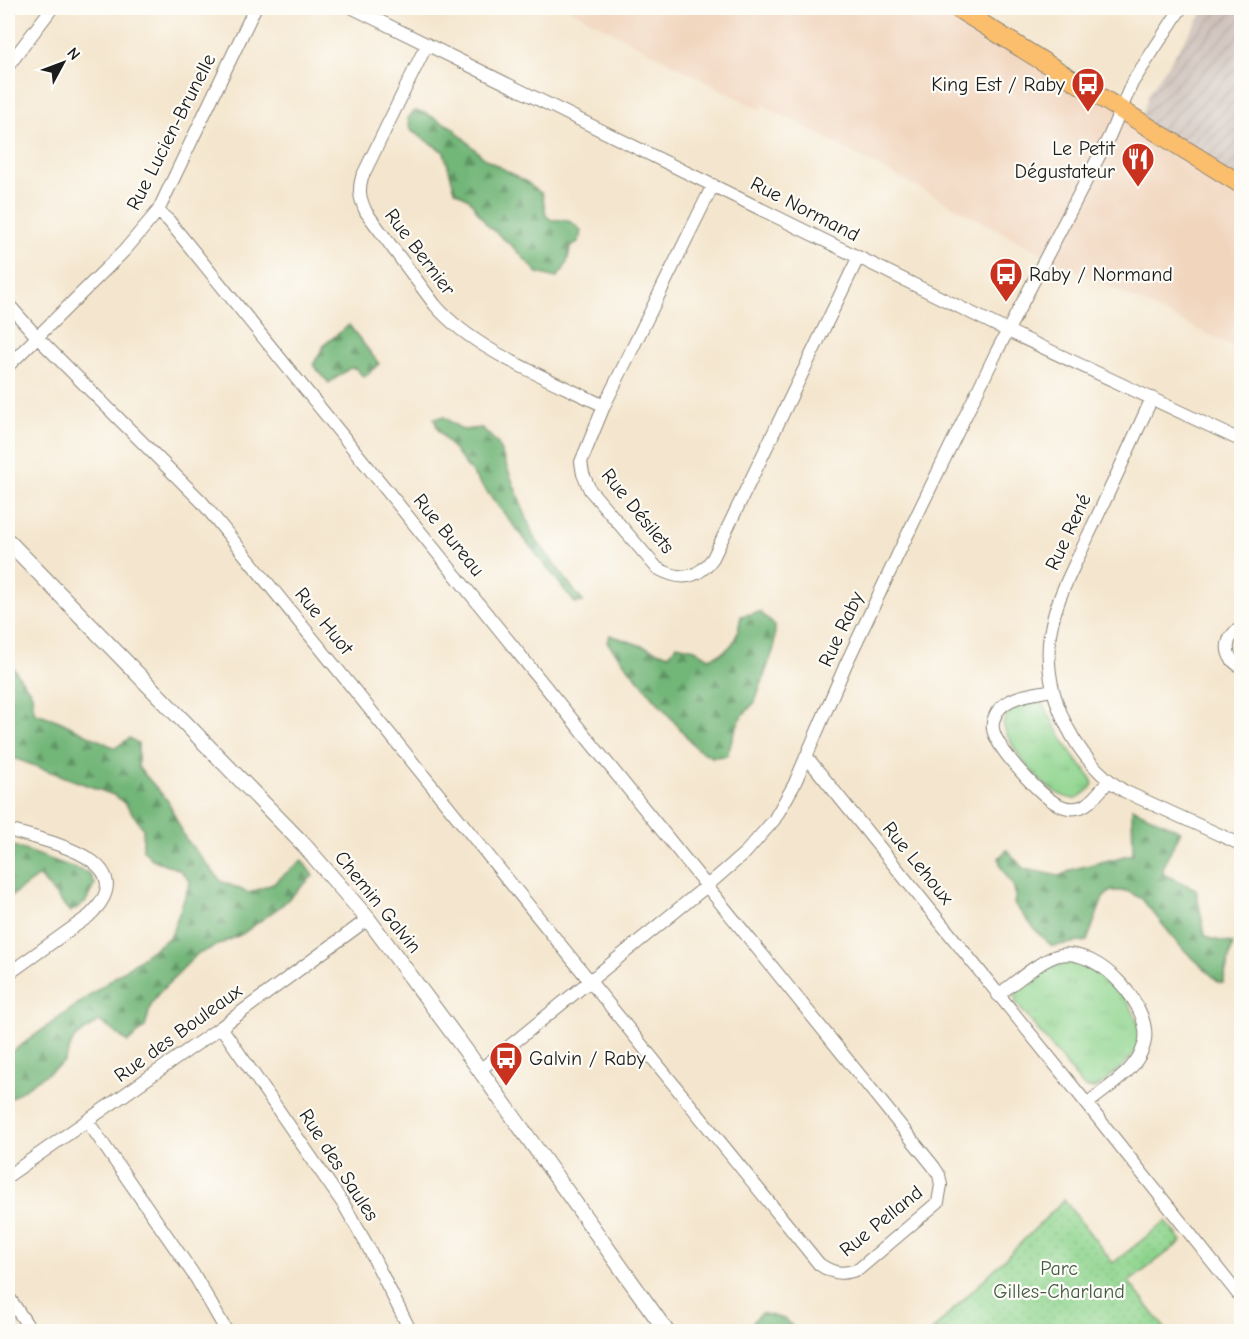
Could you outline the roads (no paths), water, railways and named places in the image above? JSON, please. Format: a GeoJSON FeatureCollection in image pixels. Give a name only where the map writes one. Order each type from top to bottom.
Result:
{"type":"FeatureCollection","features":[{"type":"Feature","properties":{"kind":"main road"},"geometry":{"type":"LineString","coordinates":[[957,8],[1242,185]]}},
{"type":"Feature","properties":{"kind":"street"},"geometry":{"type":"LineString","coordinates":[[8,66],[52,8]]}},
{"type":"Feature","properties":{"kind":"street","name":"Rue Lucien-Brunelle"},"geometry":{"type":"LineString","coordinates":[[8,366],[125,250],[158,211],[255,8]]}},
{"type":"Feature","properties":{"kind":"street","name":"Rue Normand"},"geometry":{"type":"LineString","coordinates":[[353,8],[858,258],[1242,441]]}},
{"type":"Feature","properties":{"kind":"street","name":"Rue Raby"},"geometry":{"type":"LineString","coordinates":[[480,1070],[746,852],[768,828],[785,803],[846,664],[1008,331],[1109,137],[1132,83],[1181,8]]}},
{"type":"Feature","properties":{"kind":"street","name":"Rue Bernier"},"geometry":{"type":"LineString","coordinates":[[427,44],[362,177],[359,189],[360,199],[366,212],[435,305],[461,331],[496,353],[604,406]]}},
{"type":"Feature","properties":{"kind":"street","name":"Rue Désilets"},"geometry":{"type":"LineString","coordinates":[[713,185],[604,406],[581,462],[590,490],[657,568],[675,577],[696,574],[706,568],[722,542],[858,258]]}},
{"type":"Feature","properties":{"kind":"street","name":"Rue Bureau"},"geometry":{"type":"LineString","coordinates":[[158,211],[169,221],[708,885]]}},
{"type":"Feature","properties":{"kind":"street","name":"Rue Huot"},"geometry":{"type":"LineString","coordinates":[[8,303],[38,338],[202,502],[590,981]]}},
{"type":"Feature","properties":{"kind":"street","name":"Rue René"},"geometry":{"type":"LineString","coordinates":[[1152,398],[1059,599],[1049,643],[1052,690],[1073,737],[1091,762],[1109,781],[1242,845]]}},
{"type":"Feature","properties":{"kind":"street","name":"Chemin Galvin"},"geometry":{"type":"LineString","coordinates":[[8,541],[304,845],[368,919],[480,1070],[667,1332]]}},
{"type":"Feature","properties":{"kind":"street"},"geometry":{"type":"LineString","coordinates":[[1242,628],[1232,634],[1227,645],[1230,659],[1234,664],[1242,667]]}},
{"type":"Feature","properties":{"kind":"street"},"geometry":{"type":"LineString","coordinates":[[1052,690],[1017,698],[1005,704],[997,712],[993,721],[993,732],[1005,751],[1044,795],[1058,804],[1068,808],[1087,804],[1109,781]]}},
{"type":"Feature","properties":{"kind":"street","name":"Rue Lehoux"},"geometry":{"type":"LineString","coordinates":[[806,756],[1242,1299]]}},
{"type":"Feature","properties":{"kind":"street"},"geometry":{"type":"LineString","coordinates":[[8,830],[88,856],[97,864],[107,885],[106,896],[101,905],[89,916],[8,974]]}},
{"type":"Feature","properties":{"kind":"street","name":"Rue Pelland"},"geometry":{"type":"LineString","coordinates":[[590,981],[819,1264],[828,1271],[839,1274],[859,1269],[938,1202],[941,1185],[939,1175],[708,885]]}},
{"type":"Feature","properties":{"kind":"street","name":"Rue des Bouleaux"},"geometry":{"type":"LineString","coordinates":[[8,1176],[88,1122],[368,919]]}},
{"type":"Feature","properties":{"kind":"street"},"geometry":{"type":"LineString","coordinates":[[998,995],[1046,961],[1059,955],[1074,954],[1089,958],[1103,967],[1131,998],[1145,1029],[1144,1043],[1139,1057],[1129,1070],[1087,1104]]}},
{"type":"Feature","properties":{"kind":"street","name":"Rue des Saules"},"geometry":{"type":"LineString","coordinates":[[221,1027],[344,1205],[411,1332]]}},
{"type":"Feature","properties":{"kind":"street"},"geometry":{"type":"LineString","coordinates":[[88,1122],[196,1278],[227,1332]]}},
{"type":"Feature","properties":{"kind":"street"},"geometry":{"type":"LineString","coordinates":[[8,1296],[32,1332]]}},
{"type":"Feature","properties":{"kind":"place","name":"King Est / Raby"},"geometry":{"type":"Point","coordinates":[1088,113]}},
{"type":"Feature","properties":{"kind":"place","name":"Le Petit Dégustateur"},"geometry":{"type":"Point","coordinates":[1138,188]}},
{"type":"Feature","properties":{"kind":"place","name":"Raby / Normand"},"geometry":{"type":"Point","coordinates":[1006,303]}},
{"type":"Feature","properties":{"kind":"place","name":"Galvin / Raby"},"geometry":{"type":"Point","coordinates":[506,1087]}},
{"type":"Feature","properties":{"kind":"park label","name":"Parc Gilles-Charland"},"geometry":{"type":"Point","coordinates":[1059,1280]}}]}
